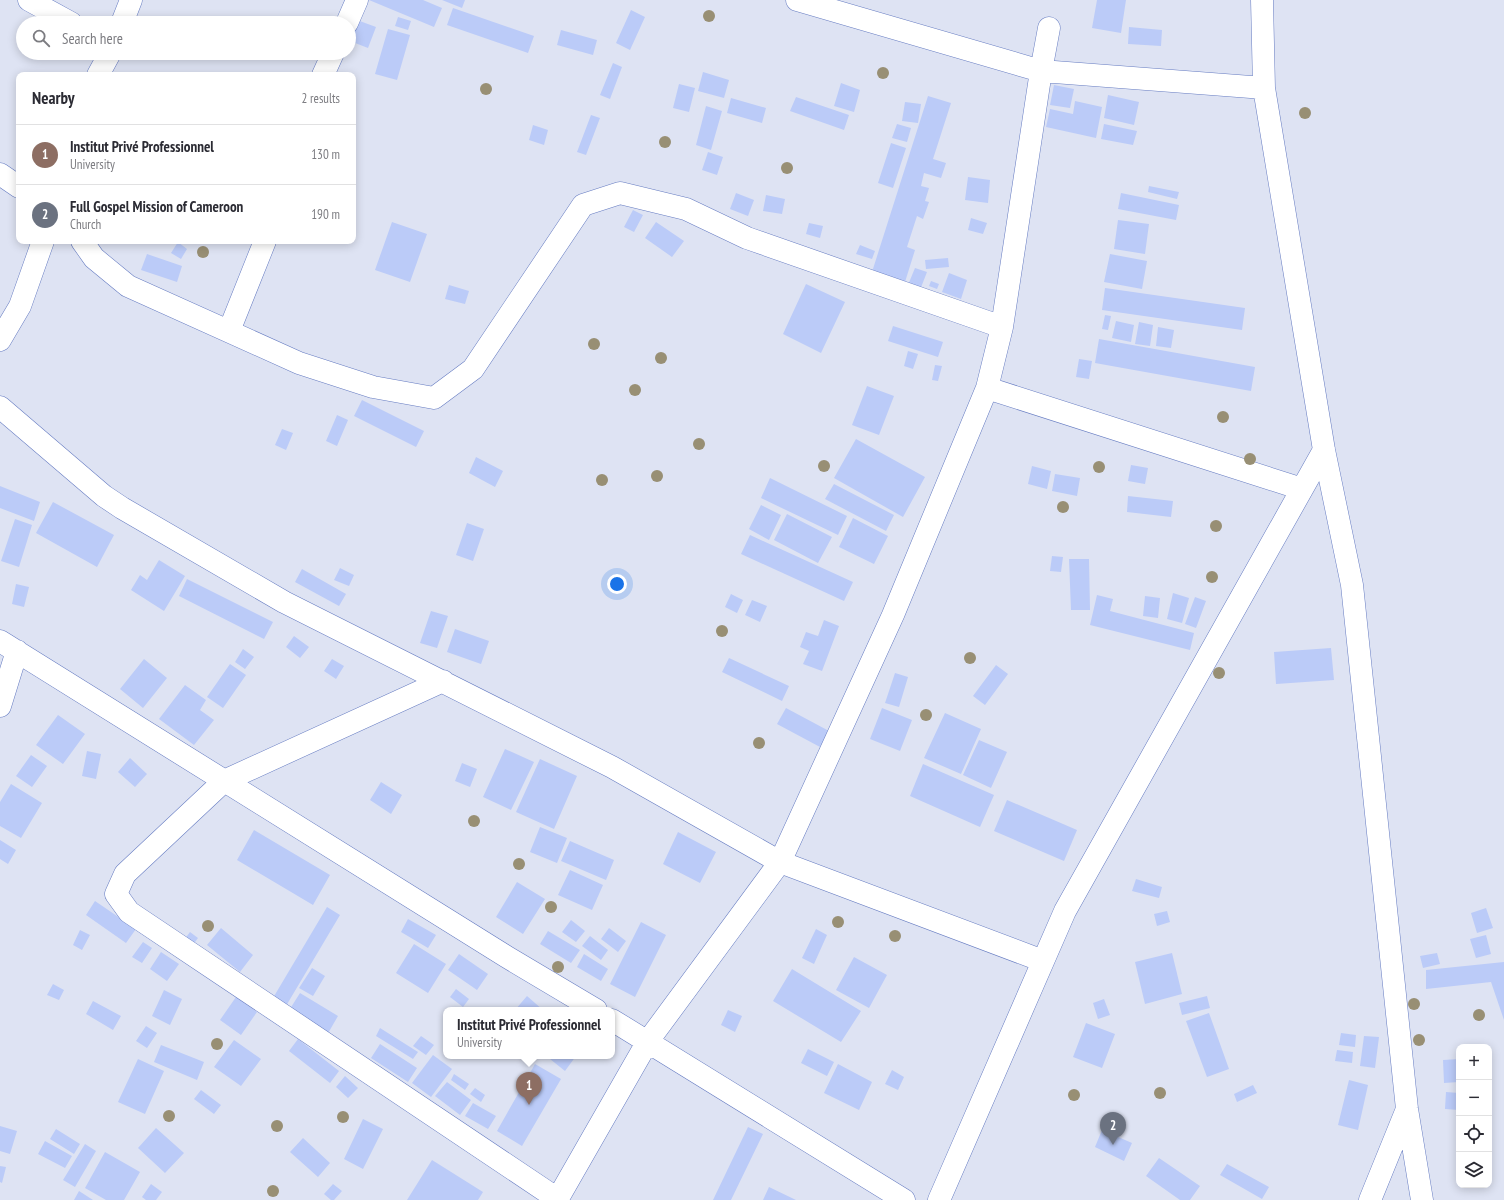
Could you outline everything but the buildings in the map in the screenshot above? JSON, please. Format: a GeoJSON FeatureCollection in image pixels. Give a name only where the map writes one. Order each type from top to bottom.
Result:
{"type":"FeatureCollection","features":[{"type":"Feature","properties":{"kind":"street"},"geometry":{"type":"LineString","coordinates":[[29,0],[58,16]]}},
{"type":"Feature","properties":{"kind":"street"},"geometry":{"type":"LineString","coordinates":[[125,16],[131,0]]}},
{"type":"Feature","properties":{"kind":"street"},"geometry":{"type":"LineString","coordinates":[[350,16],[357,0]]}},
{"type":"Feature","properties":{"kind":"street"},"geometry":{"type":"LineString","coordinates":[[797,0],[1041,71],[1264,88]]}},
{"type":"Feature","properties":{"kind":"street"},"geometry":{"type":"LineString","coordinates":[[1262,0],[1264,88],[1324,450],[1352,585],[1407,1109],[1422,1200]]}},
{"type":"Feature","properties":{"kind":"street"},"geometry":{"type":"LineString","coordinates":[[443,681],[224,781],[126,874],[116,894],[129,912],[558,1200],[648,1041],[780,862],[893,614],[987,388],[1002,327],[1041,71],[1049,28]]}},
{"type":"Feature","properties":{"kind":"street"},"geometry":{"type":"LineString","coordinates":[[100,72],[106,60]]}},
{"type":"Feature","properties":{"kind":"street"},"geometry":{"type":"LineString","coordinates":[[324,72],[330,60]]}},
{"type":"Feature","properties":{"kind":"street"},"geometry":{"type":"LineString","coordinates":[[0,174],[16,185]]}},
{"type":"Feature","properties":{"kind":"street"},"geometry":{"type":"LineString","coordinates":[[84,244],[94,258],[128,286],[299,362],[373,387],[434,398],[473,369],[583,205],[620,193],[686,209],[747,238],[1002,327]]}},
{"type":"Feature","properties":{"kind":"street"},"geometry":{"type":"LineString","coordinates":[[0,340],[20,306],[42,244]]}},
{"type":"Feature","properties":{"kind":"street"},"geometry":{"type":"LineString","coordinates":[[229,331],[264,244]]}},
{"type":"Feature","properties":{"kind":"street"},"geometry":{"type":"LineString","coordinates":[[987,388],[1302,489]]}},
{"type":"Feature","properties":{"kind":"street"},"geometry":{"type":"LineString","coordinates":[[0,407],[98,491],[122,508],[284,602],[612,767],[780,862],[1043,961]]}},
{"type":"Feature","properties":{"kind":"street"},"geometry":{"type":"LineString","coordinates":[[939,1200],[1065,911],[1324,450]]}},
{"type":"Feature","properties":{"kind":"street"},"geometry":{"type":"LineString","coordinates":[[0,706],[8,646],[591,1007]]}},
{"type":"Feature","properties":{"kind":"street"},"geometry":{"type":"LineString","coordinates":[[615,1022],[904,1200]]}},
{"type":"Feature","properties":{"kind":"street"},"geometry":{"type":"LineString","coordinates":[[1370,1200],[1407,1109]]}},
{"type":"Feature","properties":{"kind":"place","name":"Institut Privé Professionnel"},"geometry":{"type":"Point","coordinates":[529,1105]}},
{"type":"Feature","properties":{"kind":"place","name":"Full Gospel Mission of Cameroon"},"geometry":{"type":"Point","coordinates":[1113,1145]}}]}
